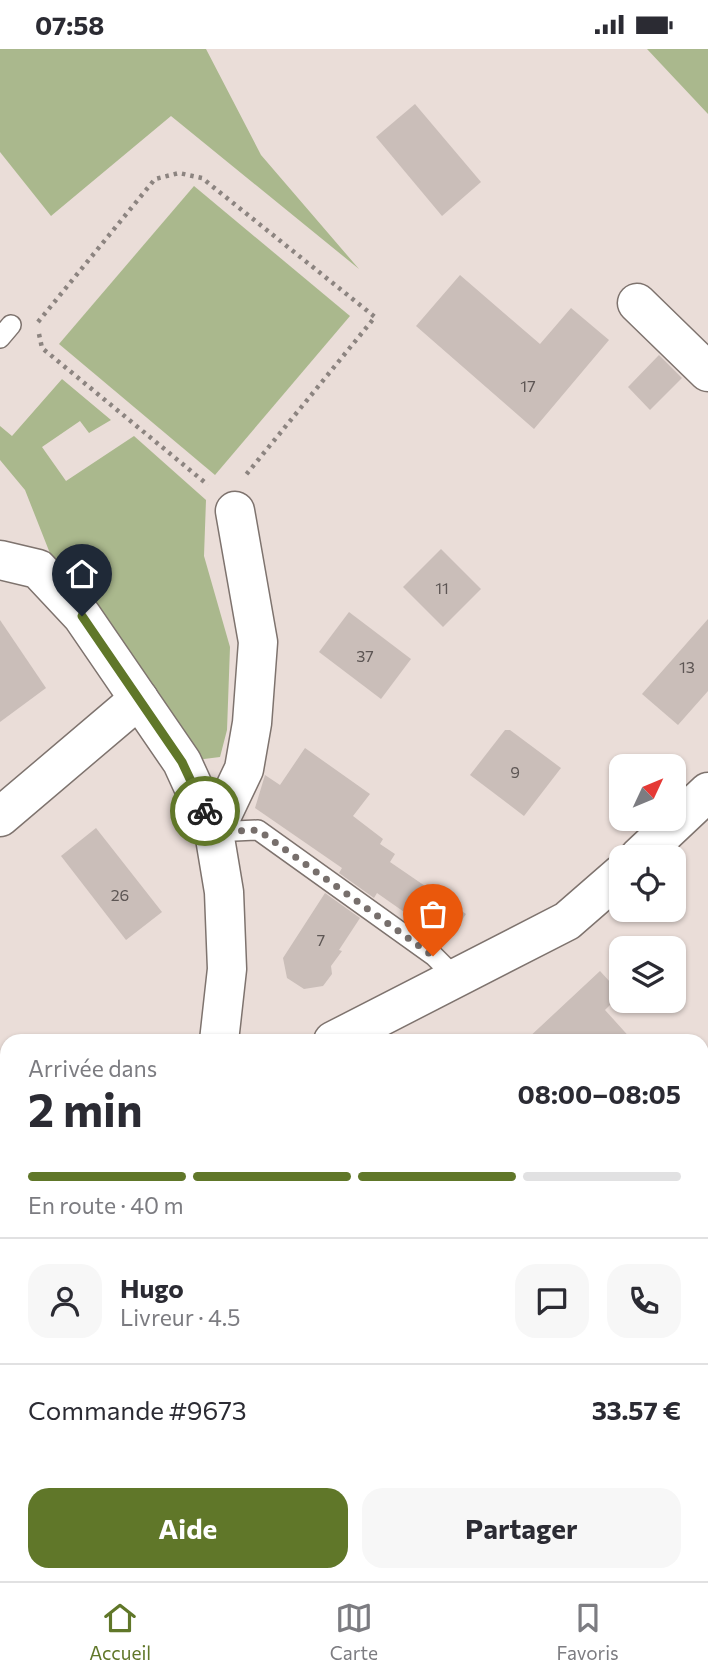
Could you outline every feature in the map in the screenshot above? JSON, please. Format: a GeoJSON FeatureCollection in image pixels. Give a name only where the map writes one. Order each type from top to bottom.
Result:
{"type":"FeatureCollection","features":[{"type":"Feature","properties":{"kind":"street"},"geometry":{"type":"LineString","coordinates":[[637,303],[708,372]]}},
{"type":"Feature","properties":{"kind":"street"},"geometry":{"type":"LineString","coordinates":[[214,832],[244,769],[252,723],[258,642],[234,501]]}},
{"type":"Feature","properties":{"kind":"street"},"geometry":{"type":"LineString","coordinates":[[0,560],[38,569],[82,616],[182,762],[214,832],[224,892],[227,968],[220,1034]]}},
{"type":"Feature","properties":{"kind":"street"},"geometry":{"type":"LineString","coordinates":[[0,817],[139,699]]}},
{"type":"Feature","properties":{"kind":"street"},"geometry":{"type":"LineString","coordinates":[[652,845],[708,792]]}},
{"type":"Feature","properties":{"kind":"street"},"geometry":{"type":"LineString","coordinates":[[347,1034],[567,921],[609,884]]}},
{"type":"Feature","properties":{"kind":"lane"},"geometry":{"type":"LineString","coordinates":[[214,832],[258,830],[433,956],[456,978]]}},
{"type":"Feature","properties":{"kind":"path"},"geometry":{"type":"LineString","coordinates":[[179,173],[202,179],[375,317],[234,501],[209,485],[42,348],[36,324],[155,179],[179,173]]}},
{"type":"Feature","properties":{"kind":"green space"},"geometry":{"type":"Polygon","coordinates":[[[0,49],[206,49],[261,155],[359,269],[171,116],[51,216],[0,152],[0,49]]]}},
{"type":"Feature","properties":{"kind":"green space"},"geometry":{"type":"Polygon","coordinates":[[[647,49],[708,49],[708,114],[647,49]]]}},
{"type":"Feature","properties":{"kind":"green space"},"geometry":{"type":"Polygon","coordinates":[[[194,186],[350,316],[215,475],[59,344],[194,186]]]}},
{"type":"Feature","properties":{"kind":"green space"},"geometry":{"type":"Polygon","coordinates":[[[62,379],[111,420],[89,433],[80,421],[42,447],[66,481],[134,436],[206,500],[204,556],[230,647],[227,730],[220,757],[196,760],[53,561],[25,490],[0,460],[0,426],[12,436],[62,379]]]}},
{"type":"Feature","properties":{"kind":"building"},"geometry":{"type":"Polygon","coordinates":[[[415,104],[481,182],[442,216],[376,137],[415,104]]]}},
{"type":"Feature","properties":{"kind":"building"},"geometry":{"type":"Polygon","coordinates":[[[460,275],[540,344],[571,308],[609,340],[534,429],[416,326],[460,275]]]}},
{"type":"Feature","properties":{"kind":"building"},"geometry":{"type":"Polygon","coordinates":[[[659,355],[682,378],[650,410],[628,387],[659,355]]]}},
{"type":"Feature","properties":{"kind":"building"},"geometry":{"type":"Polygon","coordinates":[[[441,549],[481,589],[443,627],[403,587],[441,549]]]}},
{"type":"Feature","properties":{"kind":"building"},"geometry":{"type":"Polygon","coordinates":[[[349,612],[411,659],[381,699],[319,652],[349,612]]]}},
{"type":"Feature","properties":{"kind":"building"},"geometry":{"type":"Polygon","coordinates":[[[708,619],[708,691],[678,725],[642,694],[708,619]]]}},
{"type":"Feature","properties":{"kind":"building"},"geometry":{"type":"Polygon","coordinates":[[[0,620],[46,688],[0,722],[0,620]]]}},
{"type":"Feature","properties":{"kind":"building"},"geometry":{"type":"Polygon","coordinates":[[[505,730],[510,730],[561,768],[524,816],[470,775],[505,730]]]}},
{"type":"Feature","properties":{"kind":"building"},"geometry":{"type":"Polygon","coordinates":[[[305,748],[370,794],[353,816],[383,839],[380,844],[395,854],[390,862],[466,914],[447,942],[377,893],[374,898],[339,873],[342,868],[255,808],[265,775],[280,785],[305,748]]]}},
{"type":"Feature","properties":{"kind":"building"},"geometry":{"type":"Polygon","coordinates":[[[96,828],[162,912],[126,940],[61,856],[96,828]]]}},
{"type":"Feature","properties":{"kind":"building"},"geometry":{"type":"Polygon","coordinates":[[[325,893],[360,918],[339,950],[342,951],[331,966],[332,974],[323,986],[304,989],[287,978],[283,958],[325,893]]]}},
{"type":"Feature","properties":{"kind":"building"},"geometry":{"type":"Polygon","coordinates":[[[600,971],[609,981],[609,1006],[605,1010],[627,1034],[532,1034],[600,971]]]}},
{"type":"Feature","properties":{"kind":"way so far"},"geometry":{"type":"LineString","coordinates":[[205,811],[214,832],[258,830],[433,956]]}},
{"type":"Feature","properties":{"kind":"route"},"geometry":{"type":"LineString","coordinates":[[82,616],[182,762],[205,811]]}}]}
